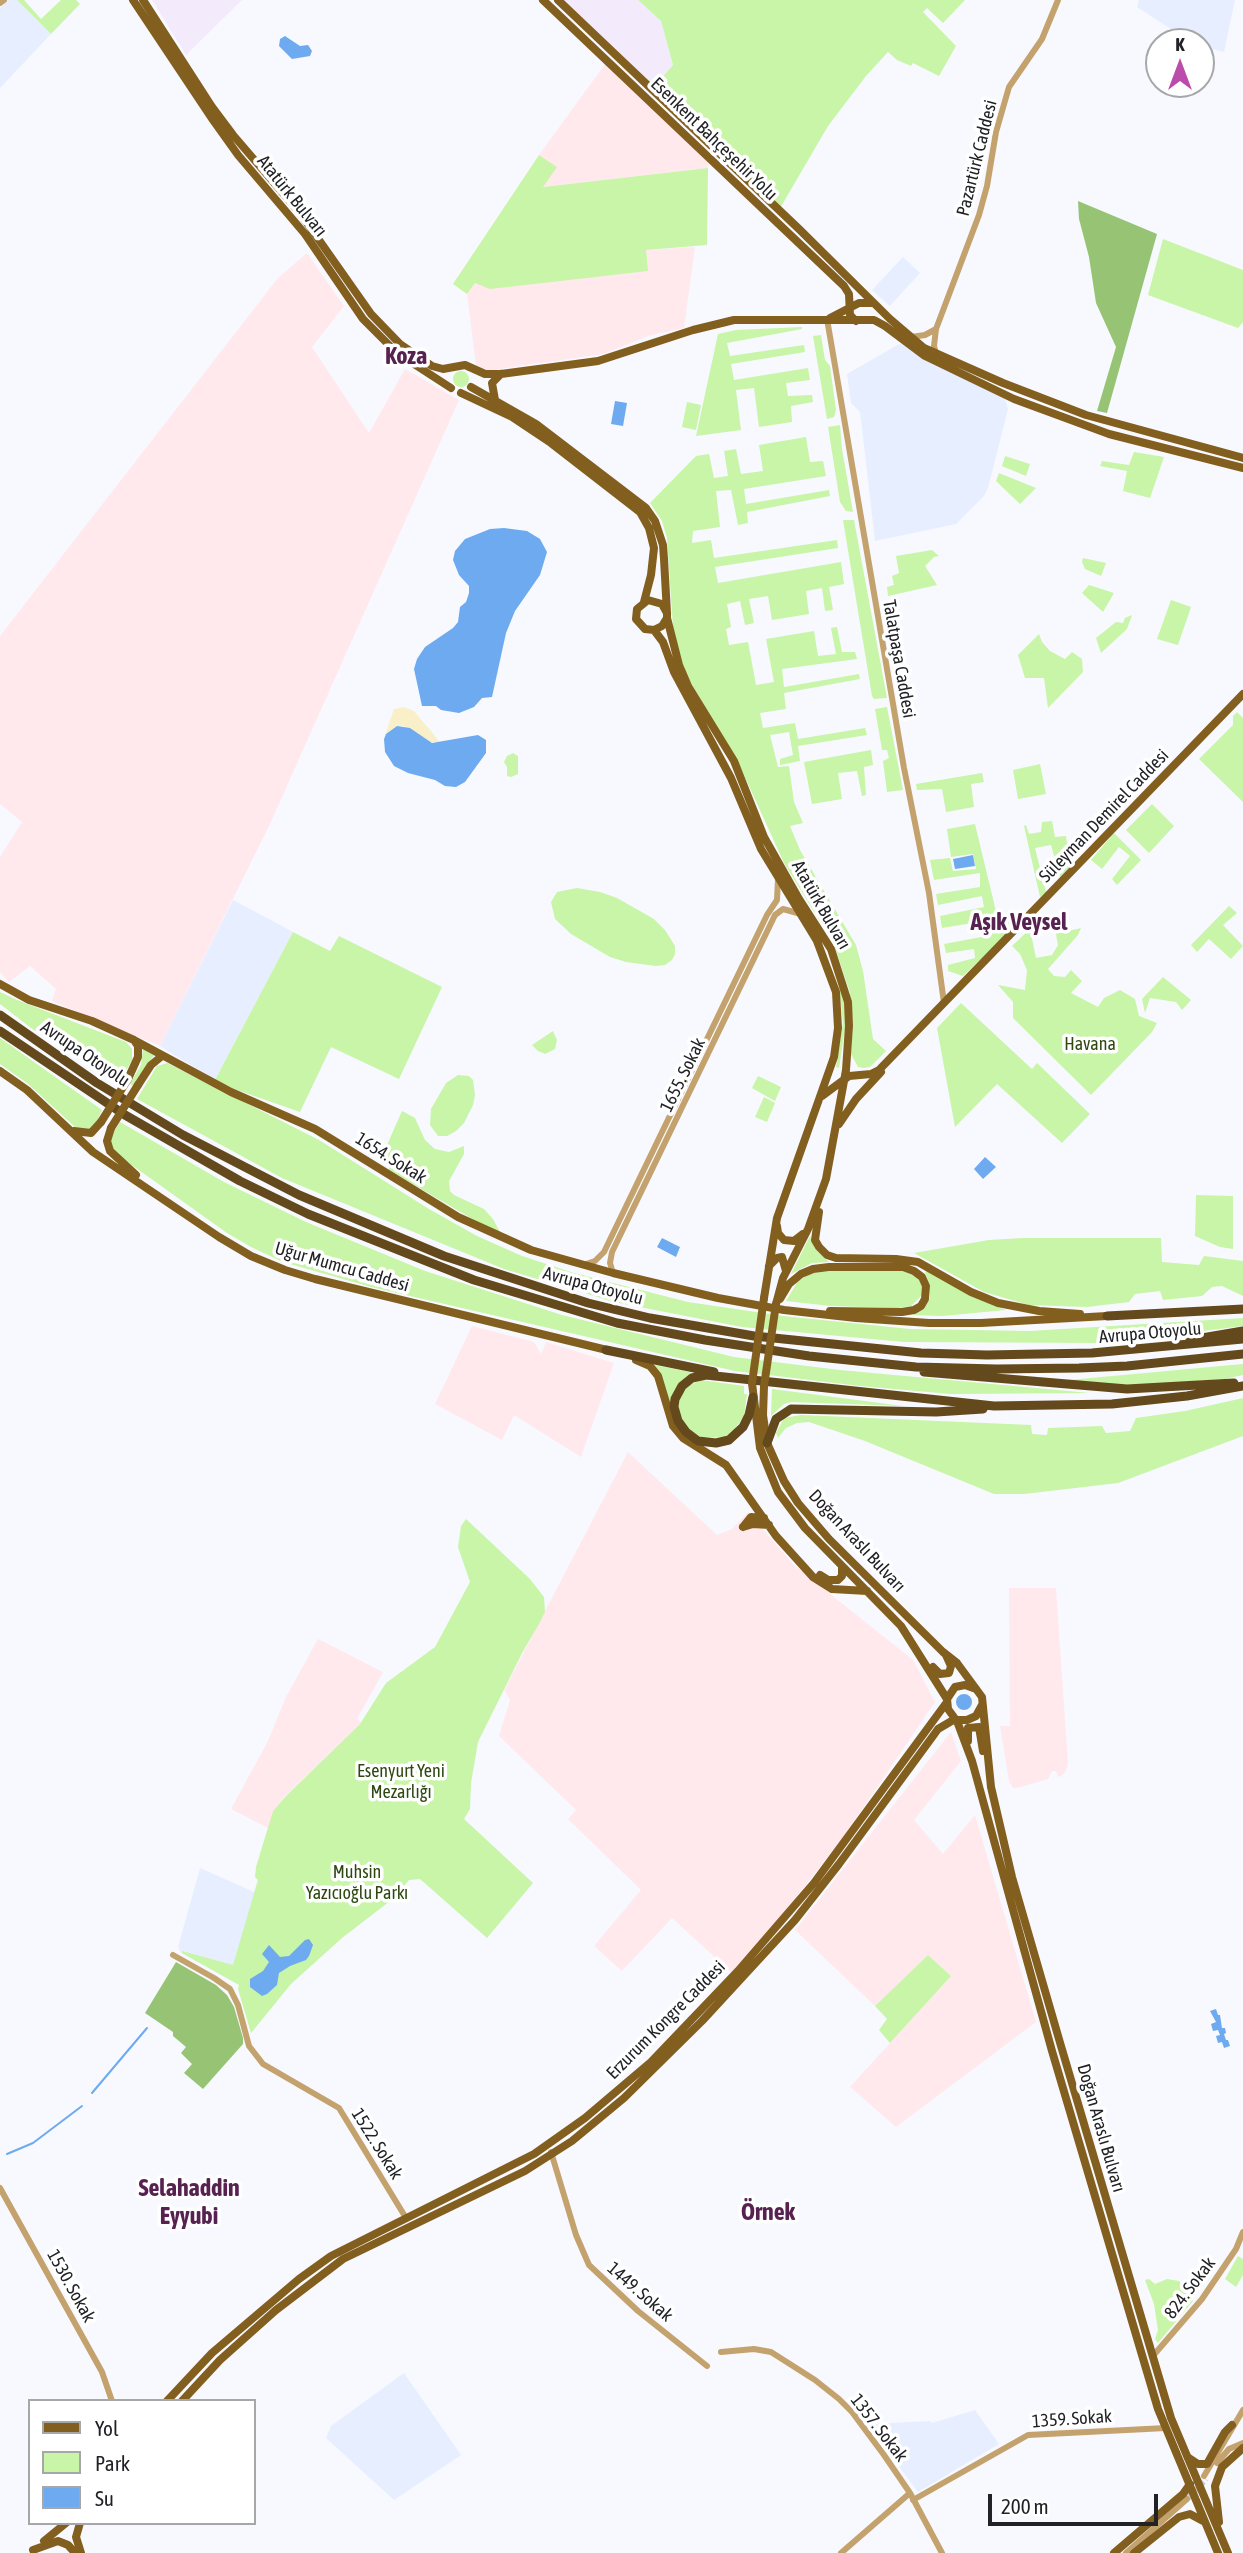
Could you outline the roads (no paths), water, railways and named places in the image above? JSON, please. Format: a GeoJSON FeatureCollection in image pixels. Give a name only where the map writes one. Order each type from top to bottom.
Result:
{"type":"FeatureCollection","features":[{"type":"Feature","properties":{"kind":"highway","name":"Avrupa Otoyolu"},"geometry":{"type":"LineString","coordinates":[[0,1015],[97,1083],[236,1164],[403,1240],[557,1294],[650,1318],[700,1327],[778,1339],[884,1350],[1025,1355],[1154,1349],[1243,1339]]}},
{"type":"Feature","properties":{"kind":"highway","name":"Avrupa Otoyolu"},"geometry":{"type":"LineString","coordinates":[[0,1031],[93,1096],[240,1181],[307,1214],[433,1265],[547,1304],[654,1332],[809,1356],[975,1369],[1127,1366],[1243,1354]]}},
{"type":"Feature","properties":{"kind":"highway"},"geometry":{"type":"LineString","coordinates":[[1107,1316],[1243,1309]]}},
{"type":"Feature","properties":{"kind":"highway"},"geometry":{"type":"LineString","coordinates":[[1154,1349],[1182,1341],[1243,1331]]}},
{"type":"Feature","properties":{"kind":"highway"},"geometry":{"type":"LineString","coordinates":[[606,1350],[743,1378]]}},
{"type":"Feature","properties":{"kind":"highway"},"geometry":{"type":"LineString","coordinates":[[888,1364],[938,1374],[1126,1389],[1243,1384]]}},
{"type":"Feature","properties":{"kind":"highway"},"geometry":{"type":"LineString","coordinates":[[753,1397],[743,1427],[722,1443],[698,1441],[686,1432],[678,1420],[675,1399],[687,1382],[706,1375],[993,1406],[1071,1407],[1123,1403],[1165,1399],[1243,1384]]}},
{"type":"Feature","properties":{"kind":"highway"},"geometry":{"type":"LineString","coordinates":[[767,1443],[776,1419],[791,1409],[952,1412],[993,1406]]}},
{"type":"Feature","properties":{"kind":"main road","name":"Atatürk Bulvarı"},"geometry":{"type":"LineString","coordinates":[[133,0],[238,155],[297,216],[354,308],[397,354],[451,388],[522,424],[628,500],[640,512],[649,527],[654,548],[644,601]]}},
{"type":"Feature","properties":{"kind":"main road","name":"Atatürk Bulvarı"},"geometry":{"type":"LineString","coordinates":[[143,0],[233,135],[383,328],[418,358],[436,368],[456,365],[485,374],[501,374]]}},
{"type":"Feature","properties":{"kind":"main road","name":"Esenkent Bahçeşehir Yolu"},"geometry":{"type":"LineString","coordinates":[[543,0],[844,285],[849,294],[850,317],[859,322]]}},
{"type":"Feature","properties":{"kind":"main road","name":"Esenkent Bahçeşehir Yolu"},"geometry":{"type":"LineString","coordinates":[[558,0],[910,337],[937,355],[1059,406],[1112,424],[1243,458]]}},
{"type":"Feature","properties":{"kind":"main road"},"geometry":{"type":"LineString","coordinates":[[354,308],[362,302]]}},
{"type":"Feature","properties":{"kind":"main road"},"geometry":{"type":"LineString","coordinates":[[827,319],[859,303],[869,302],[875,305],[877,313],[873,320]]}},
{"type":"Feature","properties":{"kind":"main road"},"geometry":{"type":"LineString","coordinates":[[461,393],[482,378],[598,361],[725,321],[752,318],[859,322],[873,320],[925,356],[1007,396],[1109,434],[1243,468]]}},
{"type":"Feature","properties":{"kind":"main road"},"geometry":{"type":"LineString","coordinates":[[451,388],[447,376],[456,365]]}},
{"type":"Feature","properties":{"kind":"main road"},"geometry":{"type":"LineString","coordinates":[[469,367],[474,374],[472,386]]}},
{"type":"Feature","properties":{"kind":"main road"},"geometry":{"type":"LineString","coordinates":[[495,400],[492,386],[501,374]]}},
{"type":"Feature","properties":{"kind":"main road","name":"Atatürk Bulvarı"},"geometry":{"type":"LineString","coordinates":[[472,386],[526,418],[578,455],[624,489],[652,515],[663,545],[667,615],[675,653],[688,686],[734,761],[764,837],[831,949],[841,975],[849,1011],[845,1078],[836,1130],[826,1179],[808,1229],[786,1271],[764,1386]]}},
{"type":"Feature","properties":{"kind":"main road"},"geometry":{"type":"LineString","coordinates":[[1109,434],[1112,424]]}},
{"type":"Feature","properties":{"kind":"main road"},"geometry":{"type":"LineString","coordinates":[[644,601],[658,601],[667,615],[662,626],[654,630],[645,629],[636,619],[637,609],[644,601]]}},
{"type":"Feature","properties":{"kind":"main road","name":"Atatürk Bulvarı"},"geometry":{"type":"LineString","coordinates":[[654,630],[663,642],[674,672],[731,778],[761,849],[823,954],[837,999],[836,1046],[822,1097],[777,1217],[752,1383]]}},
{"type":"Feature","properties":{"kind":"main road","name":"Süleyman Demirel Caddesi"},"geometry":{"type":"LineString","coordinates":[[836,1130],[864,1090],[929,1019],[1243,694]]}},
{"type":"Feature","properties":{"kind":"main road"},"geometry":{"type":"LineString","coordinates":[[788,896],[799,899]]}},
{"type":"Feature","properties":{"kind":"main road","name":"1654. Sokak"},"geometry":{"type":"LineString","coordinates":[[0,984],[29,1000],[92,1021],[134,1040],[230,1092],[315,1129],[476,1226],[518,1245],[582,1265],[697,1293],[780,1307]]}},
{"type":"Feature","properties":{"kind":"main road","name":"Süleyman Demirel Caddesi"},"geometry":{"type":"LineString","coordinates":[[845,1078],[876,1072],[929,1019]]}},
{"type":"Feature","properties":{"kind":"main road"},"geometry":{"type":"LineString","coordinates":[[68,1129],[89,1134],[101,1122],[128,1079],[138,1057],[138,1046],[134,1040]]}},
{"type":"Feature","properties":{"kind":"main road"},"geometry":{"type":"LineString","coordinates":[[847,1054],[852,1068],[859,1074]]}},
{"type":"Feature","properties":{"kind":"main road"},"geometry":{"type":"LineString","coordinates":[[155,1193],[112,1155],[107,1141],[111,1128],[138,1085],[153,1063],[162,1056]]}},
{"type":"Feature","properties":{"kind":"main road","name":"Uğur Mumcu Caddesi"},"geometry":{"type":"LineString","coordinates":[[0,1071],[27,1090],[93,1152],[251,1256],[285,1270],[355,1289],[606,1350],[644,1362],[654,1370],[661,1384],[673,1426],[683,1438],[726,1465],[762,1517]]}},
{"type":"Feature","properties":{"kind":"main road"},"geometry":{"type":"LineString","coordinates":[[822,1097],[845,1078]]}},
{"type":"Feature","properties":{"kind":"main road"},"geometry":{"type":"LineString","coordinates":[[826,1179],[815,1233],[818,1247],[827,1255],[836,1258],[918,1262],[985,1298],[1010,1306],[1107,1316]]}},
{"type":"Feature","properties":{"kind":"main road"},"geometry":{"type":"LineString","coordinates":[[777,1217],[778,1233],[789,1242],[808,1229]]}},
{"type":"Feature","properties":{"kind":"main road"},"geometry":{"type":"LineString","coordinates":[[767,1271],[774,1260],[782,1257],[786,1271]]}},
{"type":"Feature","properties":{"kind":"main road"},"geometry":{"type":"LineString","coordinates":[[903,1267],[922,1277],[926,1286],[921,1306],[902,1312],[780,1307],[794,1279],[813,1269],[903,1267]]}},
{"type":"Feature","properties":{"kind":"main road"},"geometry":{"type":"LineString","coordinates":[[780,1307],[856,1318],[929,1323],[1107,1316]]}},
{"type":"Feature","properties":{"kind":"main road","name":"Doğan Araslı Bulvarı"},"geometry":{"type":"LineString","coordinates":[[752,1383],[760,1448],[778,1492],[842,1572],[867,1591],[901,1626],[947,1700]]}},
{"type":"Feature","properties":{"kind":"main road","name":"Doğan Araslı Bulvarı"},"geometry":{"type":"LineString","coordinates":[[764,1386],[763,1415],[767,1443],[785,1481],[811,1519],[957,1663],[978,1691]]}},
{"type":"Feature","properties":{"kind":"main road"},"geometry":{"type":"LineString","coordinates":[[769,1525],[753,1524],[743,1527],[751,1517],[762,1517],[806,1564],[824,1578],[836,1581],[842,1572]]}},
{"type":"Feature","properties":{"kind":"main road"},"geometry":{"type":"LineString","coordinates":[[762,1517],[813,1577],[832,1588],[867,1591]]}},
{"type":"Feature","properties":{"kind":"main road"},"geometry":{"type":"LineString","coordinates":[[842,1572],[844,1591]]}},
{"type":"Feature","properties":{"kind":"main road"},"geometry":{"type":"LineString","coordinates":[[901,1626],[913,1637],[937,1672],[944,1675],[949,1673],[951,1666],[943,1652]]}},
{"type":"Feature","properties":{"kind":"main road"},"geometry":{"type":"LineString","coordinates":[[969,1685],[978,1691],[982,1701],[981,1710],[976,1716],[956,1720],[947,1700],[951,1691],[958,1686],[969,1685]]}},
{"type":"Feature","properties":{"kind":"main road","name":"Erzurum Kongre Caddesi"},"geometry":{"type":"LineString","coordinates":[[169,2399],[212,2353],[299,2279],[331,2256],[548,2145],[585,2118],[651,2062],[738,1971],[814,1883],[947,1700]]}},
{"type":"Feature","properties":{"kind":"main road","name":"Doğan Araslı Bulvarı"},"geometry":{"type":"LineString","coordinates":[[982,1701],[989,1777],[1012,1877],[1171,2418],[1228,2553]]}},
{"type":"Feature","properties":{"kind":"main road","name":"Doğan Araslı Bulvarı"},"geometry":{"type":"LineString","coordinates":[[956,1720],[972,1761],[1090,2182],[1166,2428],[1218,2553]]}},
{"type":"Feature","properties":{"kind":"main road","name":"Erzurum Kongre Caddesi"},"geometry":{"type":"LineString","coordinates":[[184,2399],[220,2360],[281,2306],[343,2259],[483,2193],[553,2155],[592,2126],[657,2068],[795,1920],[938,1729],[956,1720]]}},
{"type":"Feature","properties":{"kind":"main road"},"geometry":{"type":"LineString","coordinates":[[972,1761],[967,1731],[976,1726],[980,1729],[989,1777]]}},
{"type":"Feature","properties":{"kind":"main road"},"geometry":{"type":"LineString","coordinates":[[1187,2456],[1198,2464],[1207,2464],[1225,2432],[1231,2428]]}},
{"type":"Feature","properties":{"kind":"main road"},"geometry":{"type":"LineString","coordinates":[[1221,2535],[1215,2486],[1227,2461],[1243,2448]]}},
{"type":"Feature","properties":{"kind":"main road"},"geometry":{"type":"LineString","coordinates":[[1116,2553],[1190,2484]]}},
{"type":"Feature","properties":{"kind":"main road"},"geometry":{"type":"LineString","coordinates":[[1134,2553],[1185,2514],[1196,2515],[1207,2526]]}},
{"type":"Feature","properties":{"kind":"main road"},"geometry":{"type":"LineString","coordinates":[[31,2552],[64,2525]]}},
{"type":"Feature","properties":{"kind":"main road"},"geometry":{"type":"LineString","coordinates":[[79,2525],[76,2538],[81,2553]]}},
{"type":"Feature","properties":{"kind":"main road"},"geometry":{"type":"LineString","coordinates":[[31,2552],[58,2541],[68,2545],[75,2553]]}},
{"type":"Feature","properties":{"kind":"street","name":"Pazartürk Caddesi"},"geometry":{"type":"LineString","coordinates":[[937,355],[933,346],[936,329],[988,186],[996,132],[1009,87],[1042,39],[1058,0]]}},
{"type":"Feature","properties":{"kind":"street","name":"Talatpaşa Caddesi"},"geometry":{"type":"LineString","coordinates":[[827,319],[904,768],[929,893],[944,1003]]}},
{"type":"Feature","properties":{"kind":"street"},"geometry":{"type":"LineString","coordinates":[[910,337],[925,335],[936,329]]}},
{"type":"Feature","properties":{"kind":"street"},"geometry":{"type":"LineString","coordinates":[[778,879],[777,900],[788,896]]}},
{"type":"Feature","properties":{"kind":"street","name":"1655. Sokak"},"geometry":{"type":"LineString","coordinates":[[613,1273],[610,1261],[612,1252],[769,911],[777,900]]}},
{"type":"Feature","properties":{"kind":"street","name":"1655. Sokak"},"geometry":{"type":"LineString","coordinates":[[582,1265],[595,1261],[604,1252],[736,987],[778,912],[786,909],[801,914]]}},
{"type":"Feature","properties":{"kind":"street","name":"1522. Sokak"},"geometry":{"type":"LineString","coordinates":[[173,1955],[230,1989],[238,2005],[249,2046],[263,2064],[339,2108],[406,2218]]}},
{"type":"Feature","properties":{"kind":"street","name":"1449. Sokak"},"geometry":{"type":"LineString","coordinates":[[548,2145],[576,2235],[589,2265],[638,2311],[707,2366]]}},
{"type":"Feature","properties":{"kind":"street","name":"1530. Sokak"},"geometry":{"type":"LineString","coordinates":[[0,2188],[102,2372],[111,2399]]}},
{"type":"Feature","properties":{"kind":"street","name":"824. Sokak"},"geometry":{"type":"LineString","coordinates":[[1152,2357],[1218,2277],[1236,2249],[1243,2232]]}},
{"type":"Feature","properties":{"kind":"street","name":"1357. Sokak"},"geometry":{"type":"LineString","coordinates":[[721,2352],[765,2350],[821,2384],[852,2412],[911,2497],[942,2553]]}},
{"type":"Feature","properties":{"kind":"street"},"geometry":{"type":"LineString","coordinates":[[212,2353],[220,2360]]}},
{"type":"Feature","properties":{"kind":"street"},"geometry":{"type":"LineString","coordinates":[[1243,2410],[1205,2477],[1224,2454],[1243,2441]]}},
{"type":"Feature","properties":{"kind":"street","name":"1359. Sokak"},"geometry":{"type":"LineString","coordinates":[[841,2553],[911,2497],[1028,2435],[1166,2428]]}},
{"type":"Feature","properties":{"kind":"street"},"geometry":{"type":"LineString","coordinates":[[1231,2428],[1233,2438],[1243,2441]]}},
{"type":"Feature","properties":{"kind":"street"},"geometry":{"type":"LineString","coordinates":[[1116,2553],[1186,2498],[1126,2553]]}},
{"type":"Feature","properties":{"kind":"water"},"geometry":{"type":"Polygon","coordinates":[[[285,36],[300,46],[308,45],[312,51],[310,56],[292,59],[279,46],[280,39],[285,36]]]}},
{"type":"Feature","properties":{"kind":"water"},"geometry":{"type":"Polygon","coordinates":[[[615,401],[627,403],[623,426],[611,424],[615,401]]]}},
{"type":"Feature","properties":{"kind":"water"},"geometry":{"type":"Polygon","coordinates":[[[490,529],[527,531],[540,539],[547,552],[540,575],[515,611],[506,633],[492,697],[482,698],[474,707],[459,713],[441,710],[436,706],[422,706],[414,669],[417,659],[425,647],[458,622],[460,607],[466,602],[469,593],[469,586],[459,575],[453,560],[455,551],[465,539],[490,529]]]}},
{"type":"Feature","properties":{"kind":"water"},"geometry":{"type":"Polygon","coordinates":[[[397,726],[410,728],[432,743],[478,735],[486,740],[486,753],[465,782],[456,787],[445,786],[394,766],[385,752],[384,739],[386,734],[397,726]]]}},
{"type":"Feature","properties":{"kind":"water"},"geometry":{"type":"Polygon","coordinates":[[[973,855],[975,866],[955,869],[953,859],[973,855]]]}},
{"type":"Feature","properties":{"kind":"water"},"geometry":{"type":"Polygon","coordinates":[[[985,1157],[996,1167],[983,1179],[974,1169],[985,1157]]]}},
{"type":"Feature","properties":{"kind":"water"},"geometry":{"type":"Polygon","coordinates":[[[662,1238],[680,1247],[676,1257],[657,1247],[662,1238]]]}},
{"type":"Feature","properties":{"kind":"water"},"geometry":{"type":"Polygon","coordinates":[[[964,1694],[972,1702],[964,1710],[956,1702],[964,1694]]]}},
{"type":"Feature","properties":{"kind":"water"},"geometry":{"type":"Polygon","coordinates":[[[309,1939],[313,1945],[306,1960],[279,1973],[277,1985],[267,1994],[262,1996],[250,1987],[250,1979],[263,1971],[269,1962],[262,1954],[269,1945],[280,1957],[289,1956],[309,1939]]]}},
{"type":"Feature","properties":{"kind":"water"},"geometry":{"type":"Polygon","coordinates":[[[1216,2009],[1230,2046],[1224,2048],[1222,2042],[1218,2043],[1218,2030],[1213,2031],[1211,2024],[1216,2022],[1210,2011],[1216,2009]]]}},
{"type":"Feature","properties":{"kind":"waterway"},"geometry":{"type":"LineString","coordinates":[[92,2093],[147,2028]]}},
{"type":"Feature","properties":{"kind":"waterway"},"geometry":{"type":"LineString","coordinates":[[7,2154],[33,2143],[82,2106]]}},
{"type":"Feature","properties":{"kind":"tunnel"},"geometry":{"type":"LineString","coordinates":[[1187,2499],[1206,2479]]}},
{"type":"Feature","properties":{"kind":"district","name":"Koza"},"geometry":{"type":"Point","coordinates":[406,356]}},
{"type":"Feature","properties":{"kind":"district","name":"Aşık Veysel"},"geometry":{"type":"Point","coordinates":[1019,922]}},
{"type":"Feature","properties":{"kind":"district","name":"Selahaddin Eyyubi"},"geometry":{"type":"Point","coordinates":[189,2202]}},
{"type":"Feature","properties":{"kind":"district","name":"Örnek"},"geometry":{"type":"Point","coordinates":[768,2212]}},
{"type":"Feature","properties":{"kind":"park label","name":"Havana"},"geometry":{"type":"Point","coordinates":[1090,1044]}},
{"type":"Feature","properties":{"kind":"park label","name":"Esenyurt Yeni Mezarlığı"},"geometry":{"type":"Point","coordinates":[401,1781]}},
{"type":"Feature","properties":{"kind":"park label","name":"Muhsin Yazıcıoğlu Parkı"},"geometry":{"type":"Point","coordinates":[357,1882]}}]}
